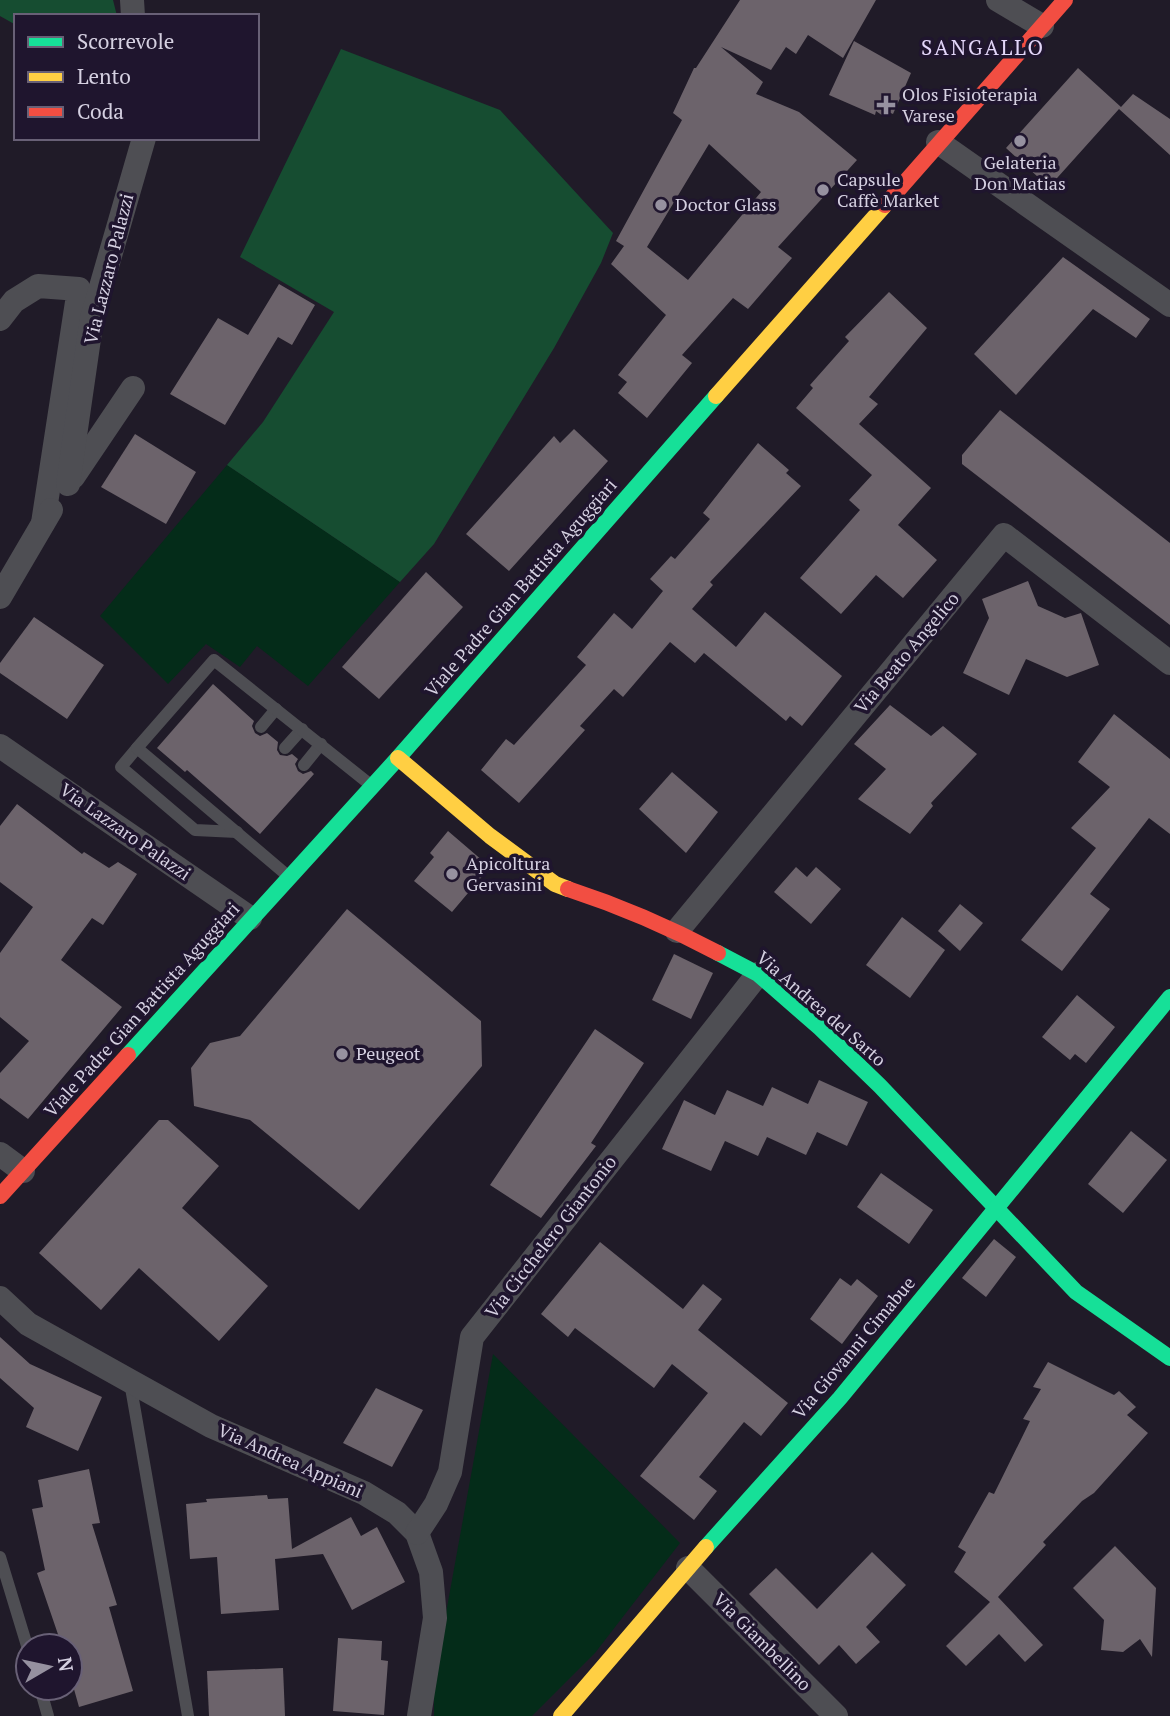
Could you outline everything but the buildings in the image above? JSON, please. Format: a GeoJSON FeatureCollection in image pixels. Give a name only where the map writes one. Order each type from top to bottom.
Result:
{"type":"FeatureCollection","features":[{"type":"Feature","properties":{"kind":"street"},"geometry":{"type":"LineString","coordinates":[[998,0],[1042,26]]}},
{"type":"Feature","properties":{"kind":"street","name":"Viale Padre Gian Battista Aguggiari"},"geometry":{"type":"LineString","coordinates":[[0,1196],[398,758],[1065,0]]}},
{"type":"Feature","properties":{"kind":"street","name":"Via Lazzaro Palazzi"},"geometry":{"type":"LineString","coordinates":[[68,484],[92,318],[143,140]]}},
{"type":"Feature","properties":{"kind":"street"},"geometry":{"type":"LineString","coordinates":[[938,142],[1170,305]]}},
{"type":"Feature","properties":{"kind":"street","name":"Via Lazzaro Palazzi"},"geometry":{"type":"LineString","coordinates":[[0,319],[14,302],[38,286],[79,289],[43,523]]}},
{"type":"Feature","properties":{"kind":"street","name":"Via Lazzaro Palazzi"},"geometry":{"type":"LineString","coordinates":[[0,597],[43,523],[133,388]]}},
{"type":"Feature","properties":{"kind":"street","name":"Via Beato Angelico"},"geometry":{"type":"LineString","coordinates":[[677,931],[1004,535],[1170,663]]}},
{"type":"Feature","properties":{"kind":"street","name":"Via Lazzaro Palazzi"},"geometry":{"type":"LineString","coordinates":[[0,746],[250,918]]}},
{"type":"Feature","properties":{"kind":"street","name":"Via Andrea del Sarto"},"geometry":{"type":"LineString","coordinates":[[398,758],[490,835],[555,884],[618,906],[677,931],[758,974],[820,1028],[880,1086],[1076,1292],[1170,1358]]}},
{"type":"Feature","properties":{"kind":"street","name":"Via Cicchelero Giantonio"},"geometry":{"type":"LineString","coordinates":[[417,1533],[436,1504],[450,1472],[472,1337],[758,974]]}},
{"type":"Feature","properties":{"kind":"street","name":"Via Giovanni Cimabue"},"geometry":{"type":"LineString","coordinates":[[561,1716],[688,1568],[840,1398],[1170,997]]}},
{"type":"Feature","properties":{"kind":"street"},"geometry":{"type":"LineString","coordinates":[[0,1154],[23,1171]]}},
{"type":"Feature","properties":{"kind":"street","name":"Via Andrea Appiani"},"geometry":{"type":"LineString","coordinates":[[0,1297],[28,1324],[211,1426],[365,1493],[397,1513],[417,1533],[431,1572],[435,1618],[419,1716]]}},
{"type":"Feature","properties":{"kind":"street","name":"Via Giambellino"},"geometry":{"type":"LineString","coordinates":[[688,1568],[836,1716]]}},
{"type":"Feature","properties":{"kind":"lane"},"geometry":{"type":"LineString","coordinates":[[252,827],[240,835],[195,830],[121,767],[214,660],[372,786]]}},
{"type":"Feature","properties":{"kind":"lane"},"geometry":{"type":"LineString","coordinates":[[261,727],[276,709]]}},
{"type":"Feature","properties":{"kind":"lane"},"geometry":{"type":"LineString","coordinates":[[285,748],[302,729]]}},
{"type":"Feature","properties":{"kind":"lane"},"geometry":{"type":"LineString","coordinates":[[304,765],[321,744]]}},
{"type":"Feature","properties":{"kind":"lane"},"geometry":{"type":"LineString","coordinates":[[137,748],[289,877]]}},
{"type":"Feature","properties":{"kind":"lane"},"geometry":{"type":"LineString","coordinates":[[201,802],[210,790]]}},
{"type":"Feature","properties":{"kind":"lane"},"geometry":{"type":"LineString","coordinates":[[224,822],[233,811]]}},
{"type":"Feature","properties":{"kind":"lane"},"geometry":{"type":"LineString","coordinates":[[130,1381],[188,1716]]}},
{"type":"Feature","properties":{"kind":"lane"},"geometry":{"type":"LineString","coordinates":[[0,1557],[23,1632]]}},
{"type":"Feature","properties":{"kind":"green space"},"geometry":{"type":"Polygon","coordinates":[[[0,0],[113,0],[116,14],[14,14],[14,24],[0,16],[0,0]]]}},
{"type":"Feature","properties":{"kind":"green space"},"geometry":{"type":"Polygon","coordinates":[[[341,49],[500,110],[613,233],[601,263],[554,348],[434,544],[400,582],[227,465],[263,422],[334,312],[240,257],[341,49]]]}},
{"type":"Feature","properties":{"kind":"green space"},"geometry":{"type":"Polygon","coordinates":[[[227,465],[400,582],[308,686],[257,646],[240,667],[206,644],[168,684],[100,616],[227,465]]]}},
{"type":"Feature","properties":{"kind":"green space"},"geometry":{"type":"Polygon","coordinates":[[[493,1354],[680,1543],[595,1653],[532,1716],[434,1716],[434,1679],[493,1354]]]}},
{"type":"Feature","properties":{"kind":"traffic: fast"},"geometry":{"type":"LineString","coordinates":[[128,1055],[398,758],[716,396]]}},
{"type":"Feature","properties":{"kind":"traffic: fast"},"geometry":{"type":"LineString","coordinates":[[718,953],[758,974],[820,1028],[880,1086],[1076,1292],[1170,1358]]}},
{"type":"Feature","properties":{"kind":"traffic: fast"},"geometry":{"type":"LineString","coordinates":[[706,1547],[840,1398],[1170,997]]}},
{"type":"Feature","properties":{"kind":"traffic: slow"},"geometry":{"type":"LineString","coordinates":[[716,396],[885,205]]}},
{"type":"Feature","properties":{"kind":"traffic: slow"},"geometry":{"type":"LineString","coordinates":[[398,758],[490,836],[555,884],[568,889]]}},
{"type":"Feature","properties":{"kind":"traffic: slow"},"geometry":{"type":"LineString","coordinates":[[561,1716],[706,1547]]}},
{"type":"Feature","properties":{"kind":"traffic: jam"},"geometry":{"type":"LineString","coordinates":[[885,205],[1065,0]]}},
{"type":"Feature","properties":{"kind":"traffic: jam"},"geometry":{"type":"LineString","coordinates":[[568,889],[644,918],[718,953]]}},
{"type":"Feature","properties":{"kind":"traffic: jam"},"geometry":{"type":"LineString","coordinates":[[0,1196],[128,1055]]}},
{"type":"Feature","properties":{"kind":"place","name":"Olos Fisioterapia Varese"},"geometry":{"type":"Point","coordinates":[886,105]}},
{"type":"Feature","properties":{"kind":"place","name":"Gelateria Don Matias"},"geometry":{"type":"Point","coordinates":[1020,141]}},
{"type":"Feature","properties":{"kind":"place","name":"Capsule Caffè Market"},"geometry":{"type":"Point","coordinates":[823,190]}},
{"type":"Feature","properties":{"kind":"place","name":"Doctor Glass"},"geometry":{"type":"Point","coordinates":[661,205]}},
{"type":"Feature","properties":{"kind":"place","name":"Apicoltura Gervasini"},"geometry":{"type":"Point","coordinates":[452,874]}},
{"type":"Feature","properties":{"kind":"place","name":"Peugeot"},"geometry":{"type":"Point","coordinates":[342,1054]}},
{"type":"Feature","properties":{"kind":"district","name":"SANGALLO"},"geometry":{"type":"Point","coordinates":[983,48]}}]}
